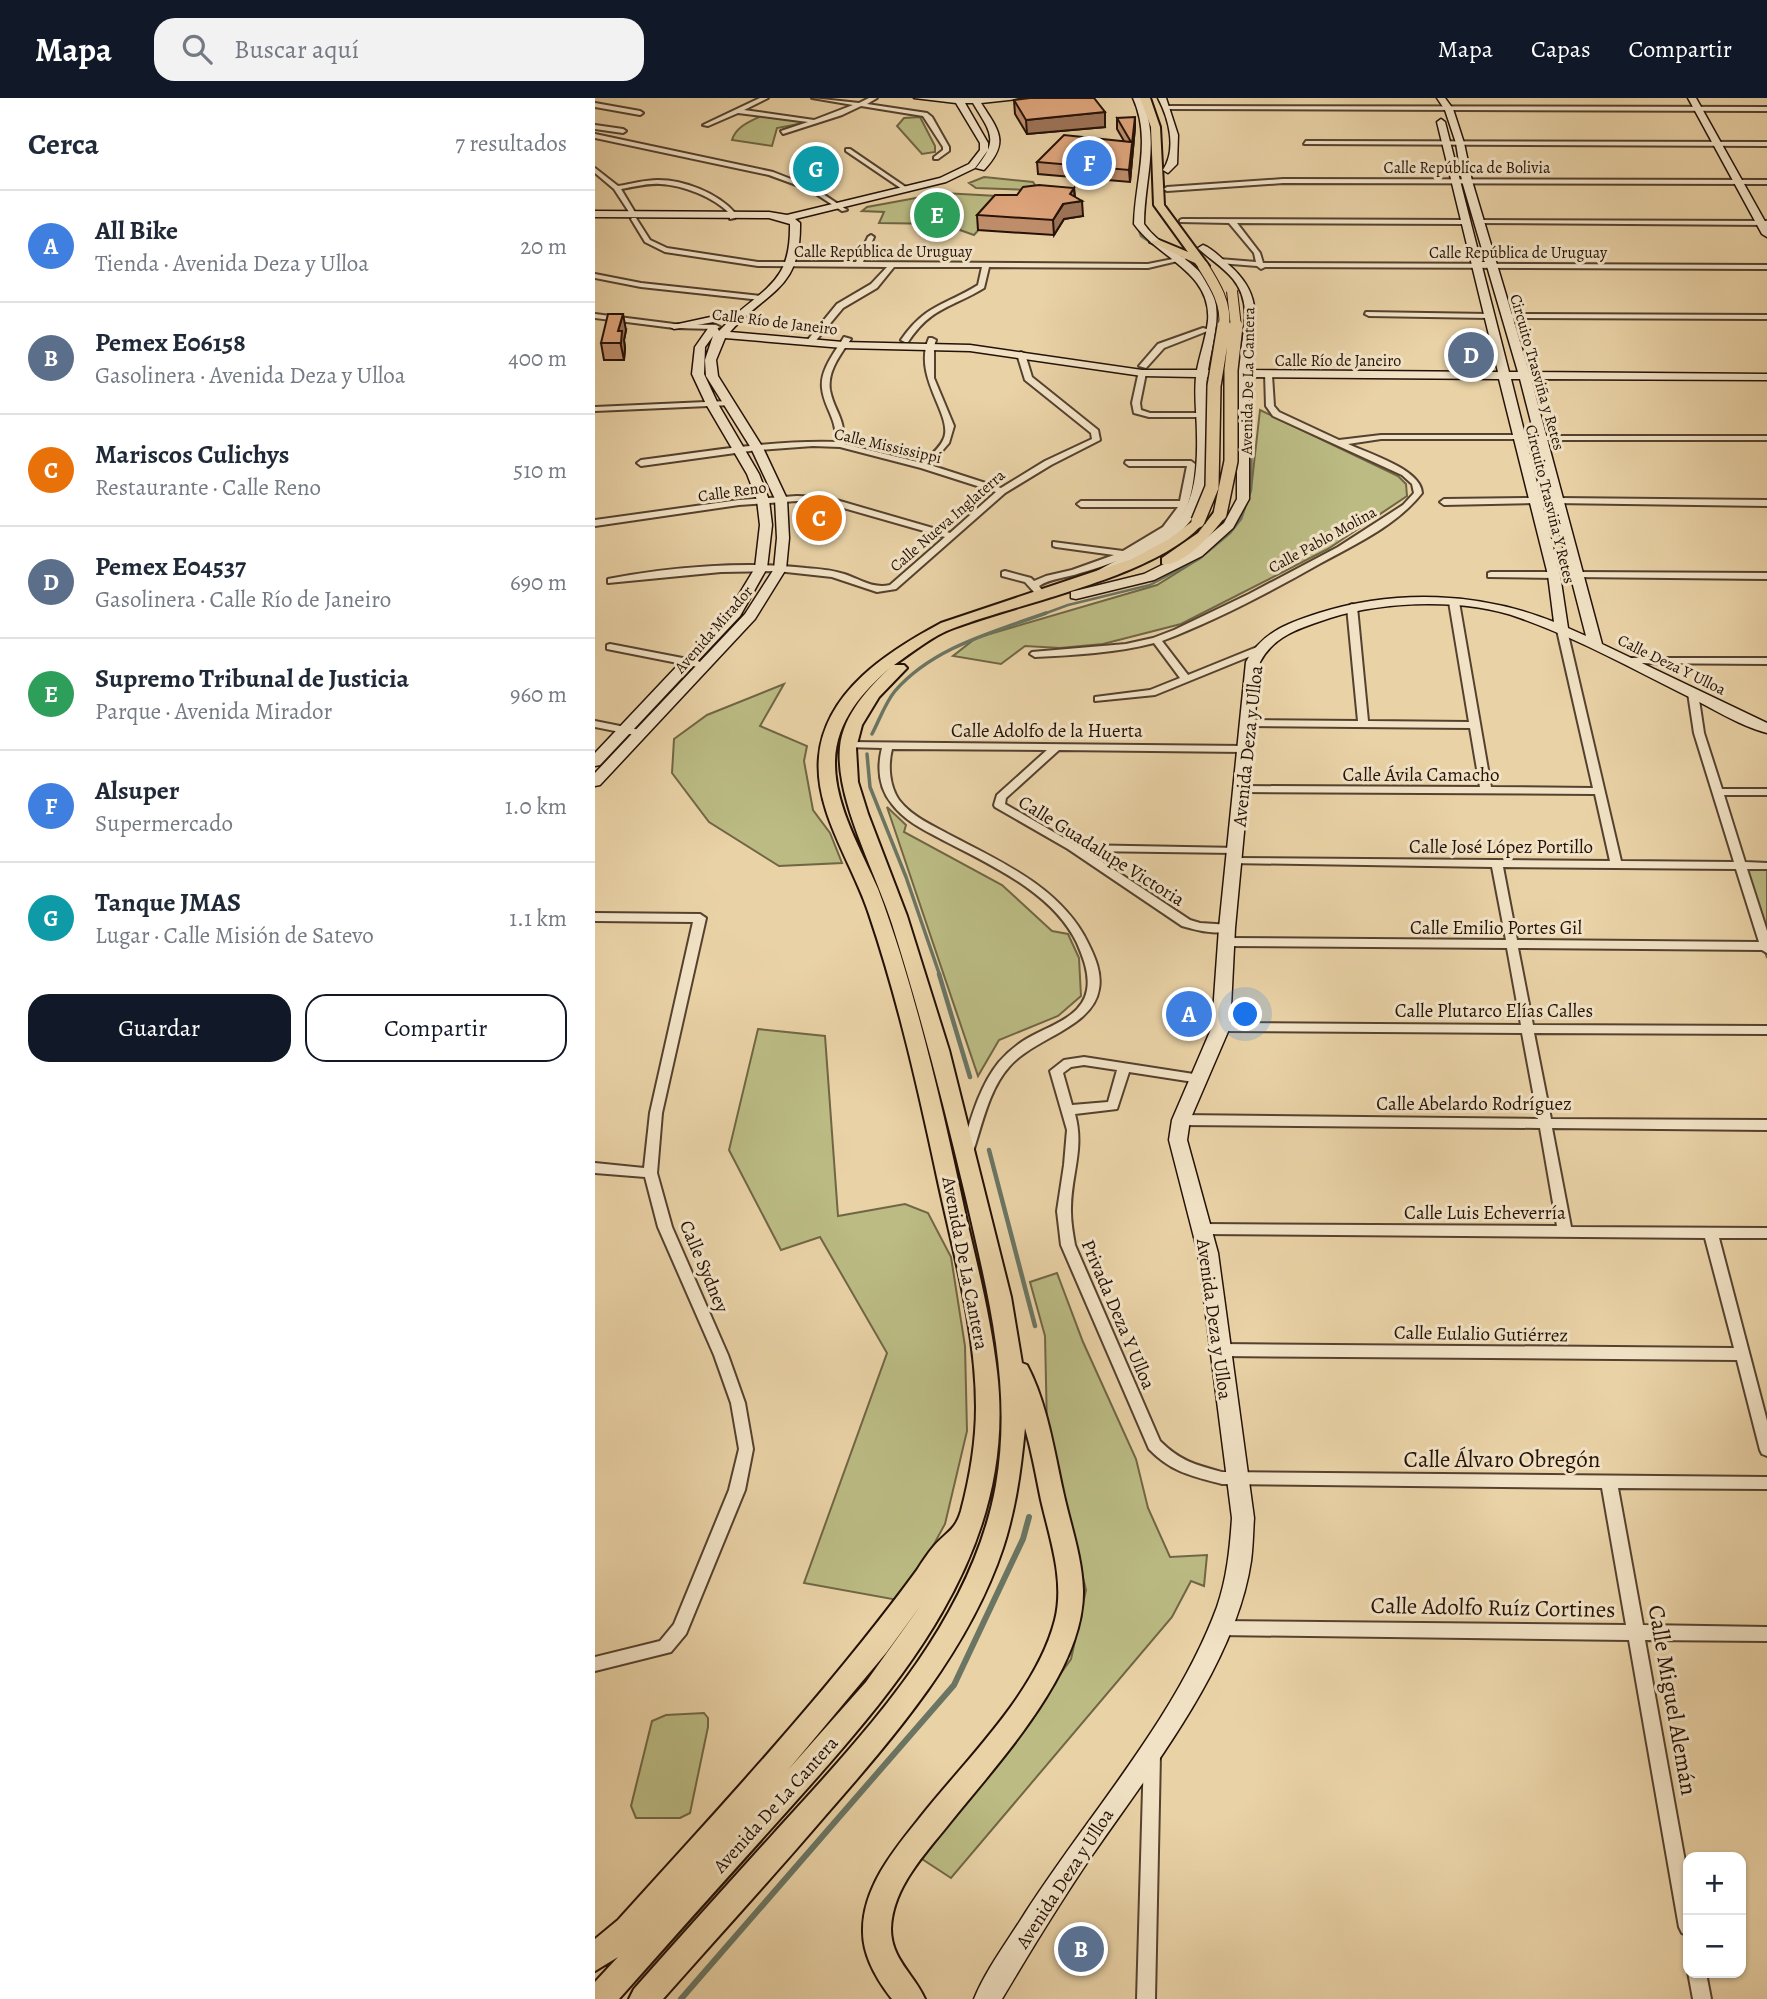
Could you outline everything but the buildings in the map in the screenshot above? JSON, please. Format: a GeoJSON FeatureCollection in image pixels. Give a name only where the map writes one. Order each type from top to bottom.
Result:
{"type":"FeatureCollection","features":[{"type":"Feature","properties":{"kind":"main road","name":"Avenida De La Cantera"},"geometry":{"type":"LineString","coordinates":[[599,1999],[841,1732],[889,1672],[921,1625],[945,1582],[967,1532],[987,1436],[986,1369],[979,1324],[945,1156],[913,1031],[869,886],[830,787],[827,759],[839,719],[856,692],[880,667],[926,644],[1148,570],[1178,555],[1213,527],[1220,514],[1229,494],[1231,368],[1238,318],[1232,290],[1206,265],[1159,205],[1159,152],[1164,136],[1145,98]]}},
{"type":"Feature","properties":{"kind":"main road","name":"Avenida De La Cantera"},"geometry":{"type":"LineString","coordinates":[[644,1999],[860,1758],[921,1680],[957,1623],[996,1538],[1012,1463],[1010,1348],[966,1155],[911,953],[853,791],[848,745],[859,716],[880,685],[946,626],[1036,590],[1098,576],[1160,551],[1183,536],[1198,521],[1212,487],[1214,386],[1225,319],[1219,292],[1206,265],[1203,248],[1170,202],[1164,136],[1155,98]]}},
{"type":"Feature","properties":{"kind":"main road"},"geometry":{"type":"LineString","coordinates":[[1142,182],[1150,163],[1159,152]]}},
{"type":"Feature","properties":{"kind":"main road"},"geometry":{"type":"LineString","coordinates":[[1155,242],[1206,265]]}},
{"type":"Feature","properties":{"kind":"main road"},"geometry":{"type":"LineString","coordinates":[[910,1999],[887,1969],[880,1954],[877,1927],[884,1898],[907,1856],[1026,1704],[1052,1659],[1068,1619],[1070,1580],[1066,1558],[1042,1447],[1010,1348]]}},
{"type":"Feature","properties":{"kind":"main road"},"geometry":{"type":"LineString","coordinates":[[595,1957],[628,1930],[776,1765],[884,1636],[943,1552],[967,1532]]}},
{"type":"Feature","properties":{"kind":"street"},"geometry":{"type":"LineString","coordinates":[[706,125],[765,98]]}},
{"type":"Feature","properties":{"kind":"street"},"geometry":{"type":"LineString","coordinates":[[815,98],[909,111],[929,117],[947,149],[936,158]]}},
{"type":"Feature","properties":{"kind":"street"},"geometry":{"type":"LineString","coordinates":[[783,132],[816,122],[874,98]]}},
{"type":"Feature","properties":{"kind":"street"},"geometry":{"type":"LineString","coordinates":[[918,98],[1023,98]]}},
{"type":"Feature","properties":{"kind":"street"},"geometry":{"type":"LineString","coordinates":[[1136,98],[1144,110],[1150,139],[1142,182],[1139,224],[1155,242]]}},
{"type":"Feature","properties":{"kind":"street","name":"Avenida De La Cantera"},"geometry":{"type":"LineString","coordinates":[[1162,98],[1174,129],[1172,166],[1168,170]]}},
{"type":"Feature","properties":{"kind":"street"},"geometry":{"type":"LineString","coordinates":[[1251,98],[1251,108]]}},
{"type":"Feature","properties":{"kind":"street"},"geometry":{"type":"LineString","coordinates":[[1309,98],[1310,108]]}},
{"type":"Feature","properties":{"kind":"street"},"geometry":{"type":"LineString","coordinates":[[1369,98],[1371,109]]}},
{"type":"Feature","properties":{"kind":"street"},"geometry":{"type":"LineString","coordinates":[[1692,98],[1764,223],[1767,234]]}},
{"type":"Feature","properties":{"kind":"street"},"geometry":{"type":"LineString","coordinates":[[595,216],[732,216],[786,222],[960,173],[972,166],[984,150],[980,135],[959,99]]}},
{"type":"Feature","properties":{"kind":"street"},"geometry":{"type":"LineString","coordinates":[[595,136],[771,173],[813,190],[841,208],[936,189],[979,171],[993,158],[999,147],[975,99]]}},
{"type":"Feature","properties":{"kind":"street"},"geometry":{"type":"LineString","coordinates":[[595,105],[640,113]]}},
{"type":"Feature","properties":{"kind":"street"},"geometry":{"type":"LineString","coordinates":[[1168,108],[1371,109],[1442,105],[1767,109]]}},
{"type":"Feature","properties":{"kind":"street","name":"Circuito Trasviña y Retes"},"geometry":{"type":"LineString","coordinates":[[1442,105],[1460,143],[1479,222],[1524,373],[1595,645]]}},
{"type":"Feature","properties":{"kind":"street","name":"Circuito Trasviña Y Retes"},"geometry":{"type":"LineString","coordinates":[[1442,105],[1454,181],[1554,575],[1562,630]]}},
{"type":"Feature","properties":{"kind":"street"},"geometry":{"type":"LineString","coordinates":[[739,111],[816,122]]}},
{"type":"Feature","properties":{"kind":"street"},"geometry":{"type":"LineString","coordinates":[[900,117],[909,111]]}},
{"type":"Feature","properties":{"kind":"street"},"geometry":{"type":"LineString","coordinates":[[595,127],[624,132],[613,139]]}},
{"type":"Feature","properties":{"kind":"street"},"geometry":{"type":"LineString","coordinates":[[1306,143],[1383,147],[1447,143],[1767,144]]}},
{"type":"Feature","properties":{"kind":"street"},"geometry":{"type":"LineString","coordinates":[[848,150],[907,190]]}},
{"type":"Feature","properties":{"kind":"street","name":"Calle República de Uruguay"},"geometry":{"type":"LineString","coordinates":[[595,170],[617,188],[647,241],[665,250],[783,265],[1767,267]]}},
{"type":"Feature","properties":{"kind":"street"},"geometry":{"type":"LineString","coordinates":[[1283,181],[1285,192]]}},
{"type":"Feature","properties":{"kind":"street","name":"Calle República de Bolivia"},"geometry":{"type":"LineString","coordinates":[[1167,189],[1283,181],[1767,182]]}},
{"type":"Feature","properties":{"kind":"street"},"geometry":{"type":"LineString","coordinates":[[617,188],[668,183],[726,205],[732,216]]}},
{"type":"Feature","properties":{"kind":"street"},"geometry":{"type":"LineString","coordinates":[[1182,221],[1464,222]]}},
{"type":"Feature","properties":{"kind":"street"},"geometry":{"type":"LineString","coordinates":[[706,348],[720,326],[778,284],[783,265],[786,222]]}},
{"type":"Feature","properties":{"kind":"street"},"geometry":{"type":"LineString","coordinates":[[1233,222],[1257,253],[1263,266],[1238,270],[1237,277]]}},
{"type":"Feature","properties":{"kind":"street"},"geometry":{"type":"LineString","coordinates":[[1479,222],[1764,223]]}},
{"type":"Feature","properties":{"kind":"street"},"geometry":{"type":"LineString","coordinates":[[858,265],[871,237]]}},
{"type":"Feature","properties":{"kind":"street","name":"Avenida De La Cantera"},"geometry":{"type":"LineString","coordinates":[[1076,595],[1117,587],[1174,566],[1197,553],[1229,524],[1243,499],[1243,371],[1251,326],[1248,296],[1237,277],[1183,259],[1155,242]]}},
{"type":"Feature","properties":{"kind":"street"},"geometry":{"type":"LineString","coordinates":[[1148,266],[1183,259]]}},
{"type":"Feature","properties":{"kind":"street"},"geometry":{"type":"LineString","coordinates":[[813,339],[840,306],[874,286],[892,265]]}},
{"type":"Feature","properties":{"kind":"street"},"geometry":{"type":"LineString","coordinates":[[905,340],[920,317],[929,310],[981,286],[986,265]]}},
{"type":"Feature","properties":{"kind":"street","name":"Avenida De La Cantera"},"geometry":{"type":"LineString","coordinates":[[1098,576],[1161,542],[1192,514],[1202,485],[1202,372],[1214,328],[1213,302],[1206,265]]}},
{"type":"Feature","properties":{"kind":"street"},"geometry":{"type":"LineString","coordinates":[[595,276],[641,285],[757,298]]}},
{"type":"Feature","properties":{"kind":"street"},"geometry":{"type":"LineString","coordinates":[[1369,314],[1488,316]]}},
{"type":"Feature","properties":{"kind":"street","name":"Calle Río de Janeiro"},"geometry":{"type":"LineString","coordinates":[[595,316],[674,326],[720,326],[754,334],[845,342],[1004,345],[1143,370]]}},
{"type":"Feature","properties":{"kind":"street"},"geometry":{"type":"LineString","coordinates":[[1507,316],[1767,317]]}},
{"type":"Feature","properties":{"kind":"street"},"geometry":{"type":"LineString","coordinates":[[674,326],[720,326],[754,334]]}},
{"type":"Feature","properties":{"kind":"street"},"geometry":{"type":"LineString","coordinates":[[674,326],[706,348]]}},
{"type":"Feature","properties":{"kind":"street"},"geometry":{"type":"LineString","coordinates":[[1202,415],[1149,415],[1137,411],[1136,403],[1143,370],[1161,346],[1206,330]]}},
{"type":"Feature","properties":{"kind":"street"},"geometry":{"type":"LineString","coordinates":[[706,348],[754,334]]}},
{"type":"Feature","properties":{"kind":"street","name":"Calle Río de Janeiro"},"geometry":{"type":"LineString","coordinates":[[845,342],[905,340],[1143,370],[1202,372],[1524,373],[1767,370]]}},
{"type":"Feature","properties":{"kind":"street"},"geometry":{"type":"LineString","coordinates":[[1210,344],[1216,351],[1226,353],[1240,348],[1248,341]]}},
{"type":"Feature","properties":{"kind":"street"},"geometry":{"type":"LineString","coordinates":[[840,445],[841,426],[827,393],[826,376],[845,342]]}},
{"type":"Feature","properties":{"kind":"street"},"geometry":{"type":"LineString","coordinates":[[923,466],[947,442],[950,434],[946,415],[930,378],[931,343]]}},
{"type":"Feature","properties":{"kind":"street","name":"Avenida Mirador"},"geometry":{"type":"LineString","coordinates":[[595,782],[750,616],[780,569],[783,538],[781,499],[757,448],[712,376],[706,348]]}},
{"type":"Feature","properties":{"kind":"street","name":"Avenida Mirador"},"geometry":{"type":"LineString","coordinates":[[595,762],[735,613],[761,568],[766,525],[763,500],[753,474],[712,404],[698,374],[706,348]]}},
{"type":"Feature","properties":{"kind":"street","name":"Calle Nueva Inglaterra"},"geometry":{"type":"LineString","coordinates":[[611,581],[705,569],[761,568],[835,574],[871,589],[894,587],[1002,491],[1048,463],[1091,443],[1097,436],[1028,378],[1021,354]]}},
{"type":"Feature","properties":{"kind":"street","name":"Calle Río de Janeiro"},"geometry":{"type":"LineString","coordinates":[[1243,371],[1268,375],[1503,373]]}},
{"type":"Feature","properties":{"kind":"street","name":"Calle Río de Janeiro"},"geometry":{"type":"LineString","coordinates":[[1524,373],[1767,377]]}},
{"type":"Feature","properties":{"kind":"street","name":"Calle Pablo Molina"},"geometry":{"type":"LineString","coordinates":[[1035,654],[1121,648],[1188,629],[1343,548],[1408,507],[1419,489],[1405,472],[1272,410],[1268,375]]}},
{"type":"Feature","properties":{"kind":"street"},"geometry":{"type":"LineString","coordinates":[[1201,399],[1223,391],[1231,392],[1244,401]]}},
{"type":"Feature","properties":{"kind":"street"},"geometry":{"type":"LineString","coordinates":[[595,409],[728,403]]}},
{"type":"Feature","properties":{"kind":"street"},"geometry":{"type":"LineString","coordinates":[[1005,574],[1021,577],[1036,590],[1042,579],[1080,570],[1122,553],[1164,530],[1173,522],[1184,504],[1191,464],[1203,434]]}},
{"type":"Feature","properties":{"kind":"street"},"geometry":{"type":"LineString","coordinates":[[1341,442],[1381,437],[1518,437]]}},
{"type":"Feature","properties":{"kind":"street"},"geometry":{"type":"LineString","coordinates":[[1541,438],[1767,438]]}},
{"type":"Feature","properties":{"kind":"street","name":"Calle Mississippi"},"geometry":{"type":"LineString","coordinates":[[641,463],[757,448],[813,443],[840,445],[923,466],[1002,491]]}},
{"type":"Feature","properties":{"kind":"street"},"geometry":{"type":"LineString","coordinates":[[1129,463],[1191,464]]}},
{"type":"Feature","properties":{"kind":"street","name":"Calle Reno"},"geometry":{"type":"LineString","coordinates":[[595,523],[763,500],[825,500],[952,536]]}},
{"type":"Feature","properties":{"kind":"street"},"geometry":{"type":"LineString","coordinates":[[1444,502],[1534,501]]}},
{"type":"Feature","properties":{"kind":"street"},"geometry":{"type":"LineString","coordinates":[[1557,501],[1767,503]]}},
{"type":"Feature","properties":{"kind":"street"},"geometry":{"type":"LineString","coordinates":[[1080,504],[1184,504]]}},
{"type":"Feature","properties":{"kind":"street"},"geometry":{"type":"LineString","coordinates":[[1056,544],[1122,553]]}},
{"type":"Feature","properties":{"kind":"street"},"geometry":{"type":"LineString","coordinates":[[1491,575],[1554,575]]}},
{"type":"Feature","properties":{"kind":"street"},"geometry":{"type":"LineString","coordinates":[[1576,575],[1767,576]]}},
{"type":"Feature","properties":{"kind":"street","name":"Avenida Deza y Ulloa"},"geometry":{"type":"LineString","coordinates":[[987,1999],[1082,1848],[1152,1750],[1205,1659],[1236,1582],[1242,1556],[1243,1518],[1208,1252],[1178,1150],[1178,1129],[1221,1027],[1253,662],[1260,649],[1276,635],[1296,625],[1352,607],[1400,601],[1454,602],[1523,614],[1562,630]]}},
{"type":"Feature","properties":{"kind":"street"},"geometry":{"type":"LineString","coordinates":[[1454,602],[1486,791]]}},
{"type":"Feature","properties":{"kind":"street"},"geometry":{"type":"LineString","coordinates":[[1352,607],[1363,724]]}},
{"type":"Feature","properties":{"kind":"street"},"geometry":{"type":"LineString","coordinates":[[1562,630],[1616,864]]}},
{"type":"Feature","properties":{"kind":"street","name":"Calle Deza Y Ulloa"},"geometry":{"type":"LineString","coordinates":[[1562,630],[1767,729]]}},
{"type":"Feature","properties":{"kind":"street"},"geometry":{"type":"LineString","coordinates":[[1156,640],[1185,678]]}},
{"type":"Feature","properties":{"kind":"street"},"geometry":{"type":"LineString","coordinates":[[610,647],[705,665]]}},
{"type":"Feature","properties":{"kind":"street"},"geometry":{"type":"LineString","coordinates":[[1099,699],[1152,693],[1260,649]]}},
{"type":"Feature","properties":{"kind":"street"},"geometry":{"type":"LineString","coordinates":[[1628,661],[1767,661]]}},
{"type":"Feature","properties":{"kind":"street"},"geometry":{"type":"LineString","coordinates":[[1693,693],[1699,733],[1766,947]]}},
{"type":"Feature","properties":{"kind":"street"},"geometry":{"type":"LineString","coordinates":[[1247,723],[1475,725]]}},
{"type":"Feature","properties":{"kind":"street"},"geometry":{"type":"LineString","coordinates":[[595,724],[641,733]]}},
{"type":"Feature","properties":{"kind":"street","name":"Calle Adolfo de la Huerta"},"geometry":{"type":"LineString","coordinates":[[848,745],[1245,750]]}},
{"type":"Feature","properties":{"kind":"street"},"geometry":{"type":"LineString","coordinates":[[887,747],[884,765],[886,779],[897,804],[915,819],[1008,872],[1049,901],[1078,934],[1093,974],[1093,993],[1081,1012],[1023,1046],[1003,1063],[988,1090],[966,1155]]}},
{"type":"Feature","properties":{"kind":"street","name":"Calle Guadalupe Victoria"},"geometry":{"type":"LineString","coordinates":[[1055,748],[998,803],[1186,923],[1227,935]]}},
{"type":"Feature","properties":{"kind":"street","name":"Calle Ávila Camacho"},"geometry":{"type":"LineString","coordinates":[[1242,789],[1599,791]]}},
{"type":"Feature","properties":{"kind":"street"},"geometry":{"type":"LineString","coordinates":[[1719,792],[1767,792]]}},
{"type":"Feature","properties":{"kind":"street"},"geometry":{"type":"LineString","coordinates":[[1072,848],[1236,855]]}},
{"type":"Feature","properties":{"kind":"street","name":"Calle José López Portillo"},"geometry":{"type":"LineString","coordinates":[[1236,855],[1497,863],[1767,866]]}},
{"type":"Feature","properties":{"kind":"street"},"geometry":{"type":"LineString","coordinates":[[1497,863],[1565,1231]]}},
{"type":"Feature","properties":{"kind":"street","name":"Calle Sydney"},"geometry":{"type":"LineString","coordinates":[[595,917],[700,918],[656,1113],[650,1173],[665,1227],[738,1403],[744,1425],[745,1458],[737,1490],[692,1605],[673,1640],[655,1650],[595,1664]]}},
{"type":"Feature","properties":{"kind":"street","name":"Calle Emilio Portes Gil"},"geometry":{"type":"LineString","coordinates":[[1227,935],[1512,944],[1766,947]]}},
{"type":"Feature","properties":{"kind":"street","name":"Calle Plutarco Elías Calles"},"geometry":{"type":"LineString","coordinates":[[1221,1027],[1767,1030]]}},
{"type":"Feature","properties":{"kind":"street","name":"Privada Deza Y Ulloa"},"geometry":{"type":"LineString","coordinates":[[1124,1067],[1084,1061],[1062,1065],[1056,1074],[1069,1110],[1073,1141],[1064,1211],[1066,1238],[1130,1384],[1150,1438],[1158,1451],[1184,1468],[1209,1476],[1237,1478]]}},
{"type":"Feature","properties":{"kind":"street"},"geometry":{"type":"LineString","coordinates":[[1069,1110],[1113,1106],[1124,1067],[1200,1079]]}},
{"type":"Feature","properties":{"kind":"street","name":"Calle Abelardo Rodríguez"},"geometry":{"type":"LineString","coordinates":[[1181,1120],[1767,1125]]}},
{"type":"Feature","properties":{"kind":"street"},"geometry":{"type":"LineString","coordinates":[[595,1168],[650,1173]]}},
{"type":"Feature","properties":{"kind":"street","name":"Calle Luis Echeverría"},"geometry":{"type":"LineString","coordinates":[[1203,1229],[1767,1233]]}},
{"type":"Feature","properties":{"kind":"street"},"geometry":{"type":"LineString","coordinates":[[1711,1233],[1767,1450]]}},
{"type":"Feature","properties":{"kind":"street","name":"Calle Eulalio Gutiérrez"},"geometry":{"type":"LineString","coordinates":[[1220,1350],[1742,1354]]}},
{"type":"Feature","properties":{"kind":"street","name":"Calle Álvaro Obregón"},"geometry":{"type":"LineString","coordinates":[[1237,1478],[1767,1483]]}},
{"type":"Feature","properties":{"kind":"street","name":"Calle Miguel Alemán"},"geometry":{"type":"LineString","coordinates":[[1609,1482],[1686,1915]]}},
{"type":"Feature","properties":{"kind":"street","name":"Calle Adolfo Ruíz Cortines"},"geometry":{"type":"LineString","coordinates":[[1219,1628],[1767,1634]]}},
{"type":"Feature","properties":{"kind":"street"},"geometry":{"type":"LineString","coordinates":[[1146,1999],[1152,1750]]}},
{"type":"Feature","properties":{"kind":"street"},"geometry":{"type":"LineString","coordinates":[[1698,1978],[1702,1999]]}},
{"type":"Feature","properties":{"kind":"green space"},"geometry":{"type":"Polygon","coordinates":[[[763,115],[801,120],[804,123],[777,128],[772,146],[732,140],[740,128],[763,115]]]}},
{"type":"Feature","properties":{"kind":"green space"},"geometry":{"type":"Polygon","coordinates":[[[920,117],[935,146],[935,152],[922,154],[897,126],[904,118],[920,117]]]}},
{"type":"Feature","properties":{"kind":"green space"},"geometry":{"type":"Polygon","coordinates":[[[984,177],[1033,182],[1035,185],[1031,190],[976,188],[969,183],[984,177]]]}},
{"type":"Feature","properties":{"kind":"green space"},"geometry":{"type":"Polygon","coordinates":[[[943,193],[997,196],[996,210],[974,235],[943,224],[879,223],[884,212],[862,211],[867,207],[943,193]]]}},
{"type":"Feature","properties":{"kind":"green space"},"geometry":{"type":"Polygon","coordinates":[[[1260,410],[1398,476],[1406,484],[1407,496],[1328,549],[1181,624],[1103,644],[1060,648],[1025,646],[1001,664],[953,656],[976,638],[1157,585],[1199,559],[1230,533],[1241,519],[1251,490],[1260,410]]]}},
{"type":"Feature","properties":{"kind":"green space"},"geometry":{"type":"Polygon","coordinates":[[[784,684],[760,726],[807,746],[804,761],[813,810],[830,833],[842,863],[779,866],[709,822],[672,773],[674,739],[707,715],[784,684]]]}},
{"type":"Feature","properties":{"kind":"green space"},"geometry":{"type":"Polygon","coordinates":[[[887,807],[906,825],[904,832],[1002,885],[1052,931],[1068,934],[1079,958],[1081,996],[1058,1016],[999,1040],[978,1076],[887,807]]]}},
{"type":"Feature","properties":{"kind":"green space"},"geometry":{"type":"Polygon","coordinates":[[[1737,864],[1767,864],[1767,958],[1737,864]]]}},
{"type":"Feature","properties":{"kind":"green space"},"geometry":{"type":"Polygon","coordinates":[[[758,1029],[825,1036],[838,1216],[905,1204],[928,1213],[951,1257],[965,1346],[967,1431],[945,1524],[903,1601],[804,1583],[887,1353],[820,1237],[781,1250],[729,1150],[758,1029]]]}},
{"type":"Feature","properties":{"kind":"green space"},"geometry":{"type":"Polygon","coordinates":[[[1057,1273],[1083,1342],[1136,1459],[1148,1508],[1170,1557],[1207,1555],[1204,1586],[1191,1581],[1172,1617],[951,1878],[922,1859],[995,1765],[1071,1659],[1086,1590],[1047,1428],[1045,1336],[1030,1282],[1057,1273]]]}},
{"type":"Feature","properties":{"kind":"green space"},"geometry":{"type":"Polygon","coordinates":[[[704,1713],[708,1718],[708,1727],[690,1813],[680,1818],[636,1818],[631,1806],[652,1721],[666,1715],[704,1713]]]}},
{"type":"Feature","properties":{"kind":"waterway"},"geometry":{"type":"LineString","coordinates":[[1137,224],[1141,236],[1160,249]]}},
{"type":"Feature","properties":{"kind":"waterway"},"geometry":{"type":"LineString","coordinates":[[1041,615],[1068,605],[1150,585],[1199,559],[1230,533],[1241,519],[1251,490],[1253,378]]}},
{"type":"Feature","properties":{"kind":"waterway"},"geometry":{"type":"LineString","coordinates":[[872,734],[895,691],[927,663],[985,634],[1046,613]]}},
{"type":"Feature","properties":{"kind":"waterway"},"geometry":{"type":"LineString","coordinates":[[867,754],[870,787],[906,877],[940,976]]}},
{"type":"Feature","properties":{"kind":"waterway"},"geometry":{"type":"LineString","coordinates":[[939,974],[970,1077]]}},
{"type":"Feature","properties":{"kind":"waterway"},"geometry":{"type":"LineString","coordinates":[[989,1150],[1035,1326]]}},
{"type":"Feature","properties":{"kind":"waterway"},"geometry":{"type":"LineString","coordinates":[[681,1999],[954,1685],[1023,1539],[1029,1517]]}},
{"type":"Feature","properties":{"kind":"place","name":"Alsuper"},"geometry":{"type":"Point","coordinates":[1089,163]}},
{"type":"Feature","properties":{"kind":"place","name":"Tanque JMAS"},"geometry":{"type":"Point","coordinates":[816,169]}},
{"type":"Feature","properties":{"kind":"place","name":"Supremo Tribunal de Justicia"},"geometry":{"type":"Point","coordinates":[937,215]}},
{"type":"Feature","properties":{"kind":"place","name":"Pemex E04537"},"geometry":{"type":"Point","coordinates":[1471,355]}},
{"type":"Feature","properties":{"kind":"place","name":"Mariscos Culichys"},"geometry":{"type":"Point","coordinates":[819,518]}},
{"type":"Feature","properties":{"kind":"place","name":"All Bike"},"geometry":{"type":"Point","coordinates":[1189,1014]}},
{"type":"Feature","properties":{"kind":"place","name":"Pemex E06158"},"geometry":{"type":"Point","coordinates":[1081,1949]}}]}
